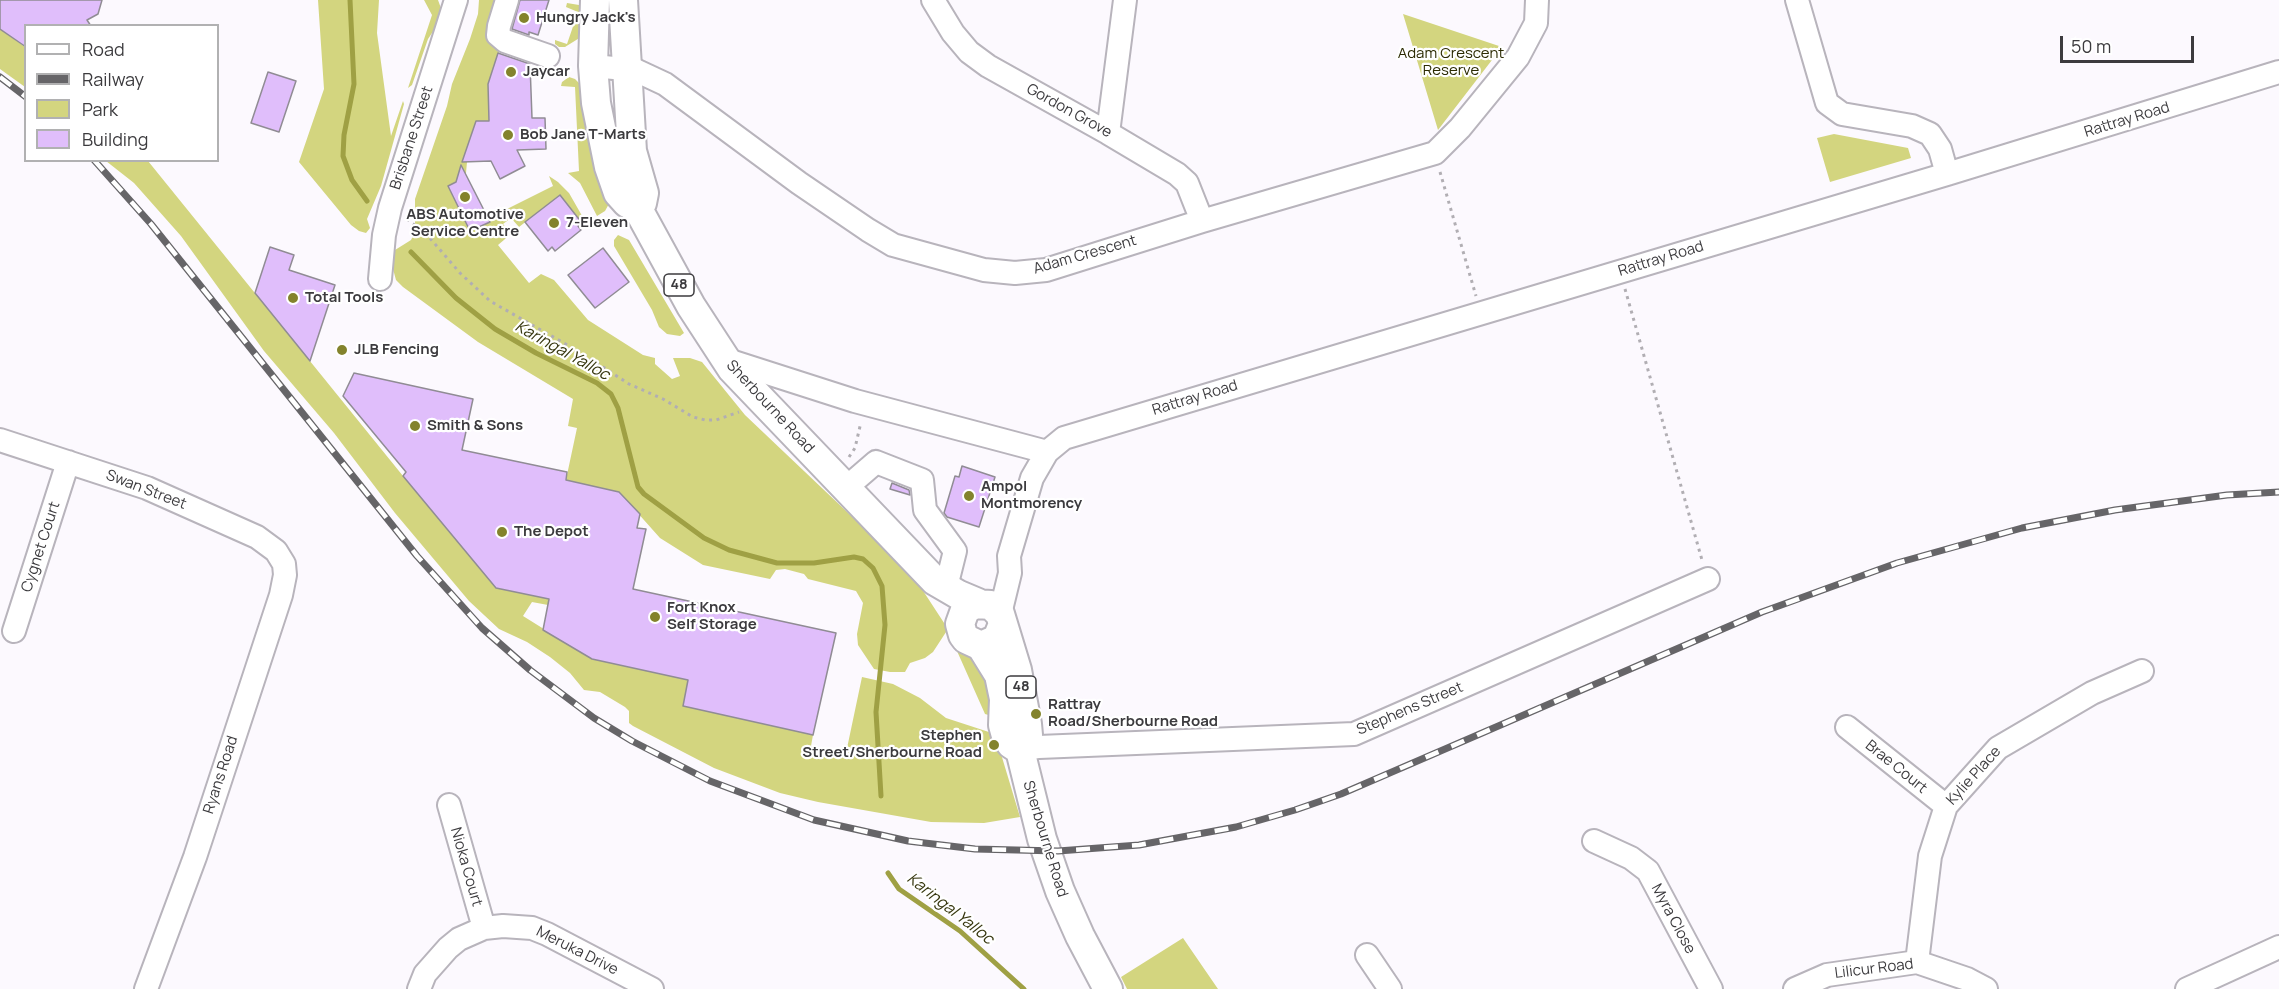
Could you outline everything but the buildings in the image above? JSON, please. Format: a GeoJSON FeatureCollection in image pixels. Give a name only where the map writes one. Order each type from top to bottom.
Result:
{"type":"FeatureCollection","features":[{"type":"Feature","properties":{"kind":"main road","name":"Sherbourne Road"},"geometry":{"type":"LineString","coordinates":[[595,0],[593,66],[596,103],[612,178],[622,198],[638,209],[691,306],[724,359],[761,401],[941,584],[992,611],[1017,670],[1028,735],[1026,743],[1020,750]]}},
{"type":"Feature","properties":{"kind":"main road"},"geometry":{"type":"LineString","coordinates":[[623,0],[632,151],[644,193],[644,199],[638,209]]}},
{"type":"Feature","properties":{"kind":"main road","name":"Sherbourne Road"},"geometry":{"type":"LineString","coordinates":[[941,584],[947,605],[960,624]]}},
{"type":"Feature","properties":{"kind":"main road"},"geometry":{"type":"LineString","coordinates":[[960,624],[965,610],[992,611],[997,639],[981,646]]}},
{"type":"Feature","properties":{"kind":"main road","name":"48"},"geometry":{"type":"LineString","coordinates":[[960,624],[966,639],[981,646]]}},
{"type":"Feature","properties":{"kind":"main road","name":"Sherbourne Road"},"geometry":{"type":"LineString","coordinates":[[981,646],[999,675],[1004,699],[1003,724],[1006,736],[1011,744],[1020,750],[1042,839],[1059,891],[1100,987]]}},
{"type":"Feature","properties":{"kind":"street","name":"Brisbane Street"},"geometry":{"type":"LineString","coordinates":[[380,279],[384,235],[390,208],[456,0]]}},
{"type":"Feature","properties":{"kind":"street"},"geometry":{"type":"LineString","coordinates":[[507,0],[498,34],[505,41],[548,56]]}},
{"type":"Feature","properties":{"kind":"street","name":"Gordon Grove"},"geometry":{"type":"LineString","coordinates":[[933,0],[953,33],[969,52],[988,66],[1177,174],[1187,183],[1203,221]]}},
{"type":"Feature","properties":{"kind":"street"},"geometry":{"type":"LineString","coordinates":[[1108,133],[1125,0]]}},
{"type":"Feature","properties":{"kind":"street","name":"Adam Crescent"},"geometry":{"type":"LineString","coordinates":[[593,66],[626,68],[644,73],[665,84],[761,156],[893,245],[984,270],[1015,273],[1046,270],[1435,153],[1460,128],[1518,57],[1536,23],[1537,0]]}},
{"type":"Feature","properties":{"kind":"street"},"geometry":{"type":"LineString","coordinates":[[1797,0],[1827,103],[1842,114],[1912,126],[1930,134],[1940,149],[1947,174]]}},
{"type":"Feature","properties":{"kind":"street","name":"Rattray Road"},"geometry":{"type":"LineString","coordinates":[[992,611],[999,570],[1009,556],[1032,478],[1047,452],[1058,442],[1081,432],[1947,174],[2279,72]]}},
{"type":"Feature","properties":{"kind":"street"},"geometry":{"type":"LineString","coordinates":[[724,359],[866,404],[1047,452]]}},
{"type":"Feature","properties":{"kind":"street","name":"Swan Street"},"geometry":{"type":"LineString","coordinates":[[0,440],[147,488],[257,537],[276,551],[282,560]]}},
{"type":"Feature","properties":{"kind":"street","name":"Cygnet Court"},"geometry":{"type":"LineString","coordinates":[[14,631],[68,462]]}},
{"type":"Feature","properties":{"kind":"street"},"geometry":{"type":"LineString","coordinates":[[842,482],[876,462],[922,480],[925,510],[955,551],[941,584]]}},
{"type":"Feature","properties":{"kind":"street","name":"Ryans Road"},"geometry":{"type":"LineString","coordinates":[[146,989],[195,857],[281,595],[285,575],[282,560]]}},
{"type":"Feature","properties":{"kind":"street","name":"Stephens Street"},"geometry":{"type":"LineString","coordinates":[[1020,750],[1050,746],[1354,734],[1708,579]]}},
{"type":"Feature","properties":{"kind":"street","name":"Kylie Place"},"geometry":{"type":"LineString","coordinates":[[1917,962],[1930,856],[1946,806],[1998,748],[2092,693],[2142,671]]}},
{"type":"Feature","properties":{"kind":"street","name":"Brae Court"},"geometry":{"type":"LineString","coordinates":[[1847,727],[1946,806]]}},
{"type":"Feature","properties":{"kind":"street","name":"Nioka Court"},"geometry":{"type":"LineString","coordinates":[[449,805],[484,928]]}},
{"type":"Feature","properties":{"kind":"street","name":"Myra Close"},"geometry":{"type":"LineString","coordinates":[[1594,841],[1631,858],[1648,872],[1711,989]]}},
{"type":"Feature","properties":{"kind":"street","name":"Meruka Drive"},"geometry":{"type":"LineString","coordinates":[[419,989],[425,974],[459,939],[484,928],[503,926],[532,928],[652,989]]}},
{"type":"Feature","properties":{"kind":"street"},"geometry":{"type":"LineString","coordinates":[[2187,989],[2279,946]]}},
{"type":"Feature","properties":{"kind":"street"},"geometry":{"type":"LineString","coordinates":[[1368,955],[1390,989]]}},
{"type":"Feature","properties":{"kind":"street","name":"Lilicur Road"},"geometry":{"type":"LineString","coordinates":[[1795,989],[1827,975],[1917,962],[1967,979],[1986,989]]}},
{"type":"Feature","properties":{"kind":"path"},"geometry":{"type":"LineString","coordinates":[[1435,153],[1481,313]]}},
{"type":"Feature","properties":{"kind":"path"},"geometry":{"type":"LineString","coordinates":[[390,208],[423,231],[470,284],[490,301],[583,354],[634,387],[663,399],[693,417],[705,420],[716,420],[739,412]]}},
{"type":"Feature","properties":{"kind":"path"},"geometry":{"type":"LineString","coordinates":[[1620,271],[1708,579]]}},
{"type":"Feature","properties":{"kind":"path"},"geometry":{"type":"LineString","coordinates":[[842,482],[855,448],[866,404]]}},
{"type":"Feature","properties":{"kind":"green space"},"geometry":{"type":"Polygon","coordinates":[[[318,0],[379,0],[377,33],[391,136],[403,101],[404,104],[381,186],[367,219],[370,228],[366,233],[351,225],[299,162],[324,89],[318,0]]]}},
{"type":"Feature","properties":{"kind":"green space"},"geometry":{"type":"Polygon","coordinates":[[[424,0],[438,0],[442,11],[428,39],[412,85],[408,88],[432,15],[424,0]]]}},
{"type":"Feature","properties":{"kind":"green space"},"geometry":{"type":"Polygon","coordinates":[[[479,0],[501,0],[501,46],[488,85],[489,121],[476,122],[463,161],[467,162],[466,173],[457,177],[459,181],[448,186],[470,231],[498,217],[497,214],[553,186],[549,176],[558,182],[569,193],[585,221],[582,223],[560,195],[519,227],[511,218],[503,224],[511,234],[498,245],[529,283],[541,274],[554,280],[588,320],[643,355],[655,358],[655,364],[672,379],[680,376],[673,358],[690,358],[702,362],[745,415],[916,580],[948,629],[933,652],[925,658],[910,663],[905,672],[874,669],[858,645],[857,634],[863,603],[856,591],[808,579],[804,574],[785,569],[776,570],[770,579],[703,565],[660,538],[619,492],[574,482],[548,605],[532,602],[523,616],[592,659],[688,680],[683,706],[813,735],[811,746],[846,753],[862,677],[893,684],[920,698],[946,718],[995,734],[1020,817],[984,823],[931,822],[818,802],[780,793],[714,768],[633,726],[629,723],[629,711],[625,707],[600,692],[584,690],[570,673],[550,657],[527,642],[499,629],[469,601],[395,513],[334,433],[264,351],[181,236],[134,183],[107,162],[149,162],[496,588],[541,597],[577,428],[568,426],[573,399],[478,342],[403,287],[396,280],[393,269],[395,250],[411,240],[415,232],[415,199],[447,106],[452,84],[478,14],[479,0]]]}},
{"type":"Feature","properties":{"kind":"green space"},"geometry":{"type":"Polygon","coordinates":[[[580,0],[587,0],[581,37],[565,47],[559,47],[555,44],[555,40],[567,44],[578,12],[566,7],[567,3],[579,5],[580,0]]]}},
{"type":"Feature","properties":{"kind":"green space","name":"Adam Crescent Reserve"},"geometry":{"type":"Polygon","coordinates":[[[1403,14],[1502,47],[1438,130],[1403,14]]]}},
{"type":"Feature","properties":{"kind":"green space"},"geometry":{"type":"Polygon","coordinates":[[[0,29],[24,46],[24,86],[0,69],[0,29]]]}},
{"type":"Feature","properties":{"kind":"green space"},"geometry":{"type":"Polygon","coordinates":[[[569,77],[582,86],[610,202],[605,211],[597,216],[580,183],[568,173],[579,171],[575,87],[561,86],[562,82],[569,77]]]}},
{"type":"Feature","properties":{"kind":"green space"},"geometry":{"type":"Polygon","coordinates":[[[1834,134],[1908,148],[1911,158],[1830,182],[1817,138],[1834,134]]]}},
{"type":"Feature","properties":{"kind":"green space"},"geometry":{"type":"Polygon","coordinates":[[[618,235],[629,240],[684,333],[680,336],[667,334],[659,327],[652,310],[614,246],[614,240],[618,235]]]}},
{"type":"Feature","properties":{"kind":"green space"},"geometry":{"type":"Polygon","coordinates":[[[962,649],[984,668],[992,716],[985,714],[957,651],[962,649]]]}},
{"type":"Feature","properties":{"kind":"green space"},"geometry":{"type":"Polygon","coordinates":[[[1183,938],[1218,989],[1127,989],[1121,977],[1183,938]]]}},
{"type":"Feature","properties":{"kind":"waterway","name":"Karingal Yalloc"},"geometry":{"type":"LineString","coordinates":[[350,0],[354,84],[344,135],[343,156],[352,180],[367,201]]}},
{"type":"Feature","properties":{"kind":"waterway","name":"Karingal Yalloc"},"geometry":{"type":"LineString","coordinates":[[411,252],[456,298],[495,329],[536,353],[597,383],[611,394],[618,408],[638,487],[644,494],[704,538],[729,550],[777,563],[814,563],[854,557],[863,559],[873,568],[882,586],[885,625],[876,712],[881,796]]}},
{"type":"Feature","properties":{"kind":"waterway","name":"Karingal Yalloc"},"geometry":{"type":"LineString","coordinates":[[888,873],[899,889],[960,931],[1024,989]]}},
{"type":"Feature","properties":{"kind":"railway"},"geometry":{"type":"LineString","coordinates":[[0,77],[24,95]]}},
{"type":"Feature","properties":{"kind":"railway"},"geometry":{"type":"LineString","coordinates":[[96,162],[151,224],[417,556],[482,628],[530,670],[594,718],[632,741],[710,781],[814,820],[908,841],[975,849],[1058,851],[1139,845],[1236,827],[1341,794],[1762,612],[1897,563],[2022,528],[2115,510],[2227,495],[2279,492]]}},
{"type":"Feature","properties":{"kind":"place","name":"Hungry Jack's"},"geometry":{"type":"Point","coordinates":[524,18]}},
{"type":"Feature","properties":{"kind":"place","name":"Jaycar"},"geometry":{"type":"Point","coordinates":[511,72]}},
{"type":"Feature","properties":{"kind":"place","name":"Bob Jane T-Marts"},"geometry":{"type":"Point","coordinates":[508,135]}},
{"type":"Feature","properties":{"kind":"place","name":"ABS Automotive Service Centre"},"geometry":{"type":"Point","coordinates":[465,197]}},
{"type":"Feature","properties":{"kind":"place","name":"7-Eleven"},"geometry":{"type":"Point","coordinates":[554,223]}},
{"type":"Feature","properties":{"kind":"place","name":"Total Tools"},"geometry":{"type":"Point","coordinates":[293,298]}},
{"type":"Feature","properties":{"kind":"place","name":"JLB Fencing"},"geometry":{"type":"Point","coordinates":[342,350]}},
{"type":"Feature","properties":{"kind":"place","name":"Smith & Sons"},"geometry":{"type":"Point","coordinates":[415,426]}},
{"type":"Feature","properties":{"kind":"place","name":"Ampol Montmorency"},"geometry":{"type":"Point","coordinates":[969,496]}},
{"type":"Feature","properties":{"kind":"place","name":"The Depot"},"geometry":{"type":"Point","coordinates":[502,532]}},
{"type":"Feature","properties":{"kind":"place","name":"Fort Knox Self Storage"},"geometry":{"type":"Point","coordinates":[655,617]}},
{"type":"Feature","properties":{"kind":"place","name":"Rattray Road/Sherbourne Road"},"geometry":{"type":"Point","coordinates":[1036,714]}},
{"type":"Feature","properties":{"kind":"place","name":"Stephen Street/Sherbourne Road"},"geometry":{"type":"Point","coordinates":[994,745]}}]}
